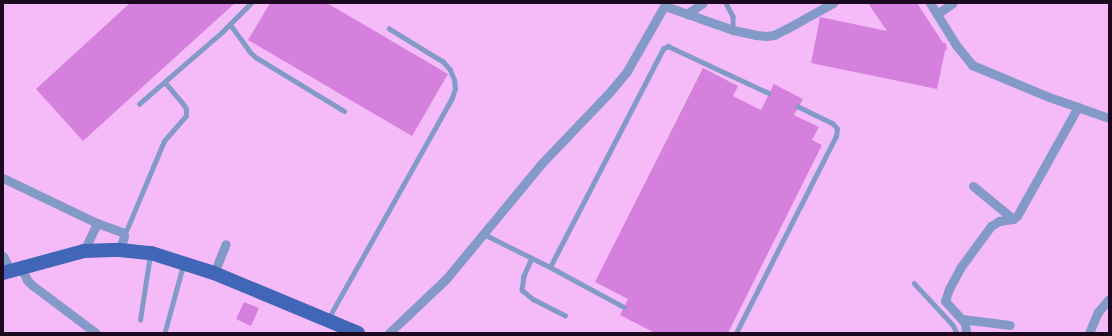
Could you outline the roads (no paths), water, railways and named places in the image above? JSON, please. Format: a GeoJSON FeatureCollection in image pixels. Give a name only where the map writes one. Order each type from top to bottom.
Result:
{"type":"FeatureCollection","features":[{"type":"Feature","properties":{"kind":"main road"},"geometry":{"type":"LineString","coordinates":[[12,271],[84,251],[120,250],[150,254],[214,273],[358,333]]}},
{"type":"Feature","properties":{"kind":"street"},"geometry":{"type":"LineString","coordinates":[[687,14],[703,3]]}},
{"type":"Feature","properties":{"kind":"street"},"geometry":{"type":"LineString","coordinates":[[389,333],[446,279],[542,164],[608,94],[627,71],[666,5],[733,30],[756,36],[774,35],[833,3]]}},
{"type":"Feature","properties":{"kind":"street"},"geometry":{"type":"LineString","coordinates":[[930,3],[956,45],[972,65],[1025,87],[1109,118]]}},
{"type":"Feature","properties":{"kind":"street"},"geometry":{"type":"LineString","coordinates":[[937,14],[953,3]]}},
{"type":"Feature","properties":{"kind":"street"},"geometry":{"type":"LineString","coordinates":[[966,333],[965,323],[945,301],[949,289],[960,268],[991,226],[999,221],[1013,219],[1017,216],[1078,107]]}},
{"type":"Feature","properties":{"kind":"street"},"geometry":{"type":"LineString","coordinates":[[3,178],[97,223],[122,232],[124,236],[120,250]]}},
{"type":"Feature","properties":{"kind":"street"},"geometry":{"type":"LineString","coordinates":[[974,186],[1013,219]]}},
{"type":"Feature","properties":{"kind":"street"},"geometry":{"type":"LineString","coordinates":[[84,251],[97,223]]}},
{"type":"Feature","properties":{"kind":"street"},"geometry":{"type":"LineString","coordinates":[[214,273],[226,244]]}},
{"type":"Feature","properties":{"kind":"street"},"geometry":{"type":"LineString","coordinates":[[3,256],[12,271],[27,280],[96,333]]}},
{"type":"Feature","properties":{"kind":"street"},"geometry":{"type":"LineString","coordinates":[[1089,333],[1098,312],[1109,299]]}},
{"type":"Feature","properties":{"kind":"street"},"geometry":{"type":"LineString","coordinates":[[962,319],[1010,325]]}},
{"type":"Feature","properties":{"kind":"lane"},"geometry":{"type":"LineString","coordinates":[[139,104],[165,83],[230,24],[250,3]]}},
{"type":"Feature","properties":{"kind":"lane"},"geometry":{"type":"LineString","coordinates":[[726,3],[732,16],[733,30]]}},
{"type":"Feature","properties":{"kind":"lane"},"geometry":{"type":"LineString","coordinates":[[230,24],[250,52],[257,58],[344,111]]}},
{"type":"Feature","properties":{"kind":"lane"},"geometry":{"type":"LineString","coordinates":[[327,320],[452,98],[455,89],[454,80],[450,70],[443,62],[389,29]]}},
{"type":"Feature","properties":{"kind":"lane"},"geometry":{"type":"LineString","coordinates":[[550,267],[663,49],[668,46],[769,93]]}},
{"type":"Feature","properties":{"kind":"lane"},"geometry":{"type":"LineString","coordinates":[[124,236],[164,141],[186,116],[186,109],[165,83]]}},
{"type":"Feature","properties":{"kind":"lane"},"geometry":{"type":"LineString","coordinates":[[736,333],[836,136],[837,129],[833,124],[798,107]]}},
{"type":"Feature","properties":{"kind":"lane"},"geometry":{"type":"LineString","coordinates":[[484,234],[550,267],[624,307]]}},
{"type":"Feature","properties":{"kind":"lane"},"geometry":{"type":"LineString","coordinates":[[140,320],[150,254]]}},
{"type":"Feature","properties":{"kind":"lane"},"geometry":{"type":"LineString","coordinates":[[532,258],[524,276],[522,290],[533,300],[565,315]]}},
{"type":"Feature","properties":{"kind":"lane"},"geometry":{"type":"LineString","coordinates":[[165,331],[183,263]]}},
{"type":"Feature","properties":{"kind":"lane"},"geometry":{"type":"LineString","coordinates":[[914,283],[953,325],[957,333]]}}]}
